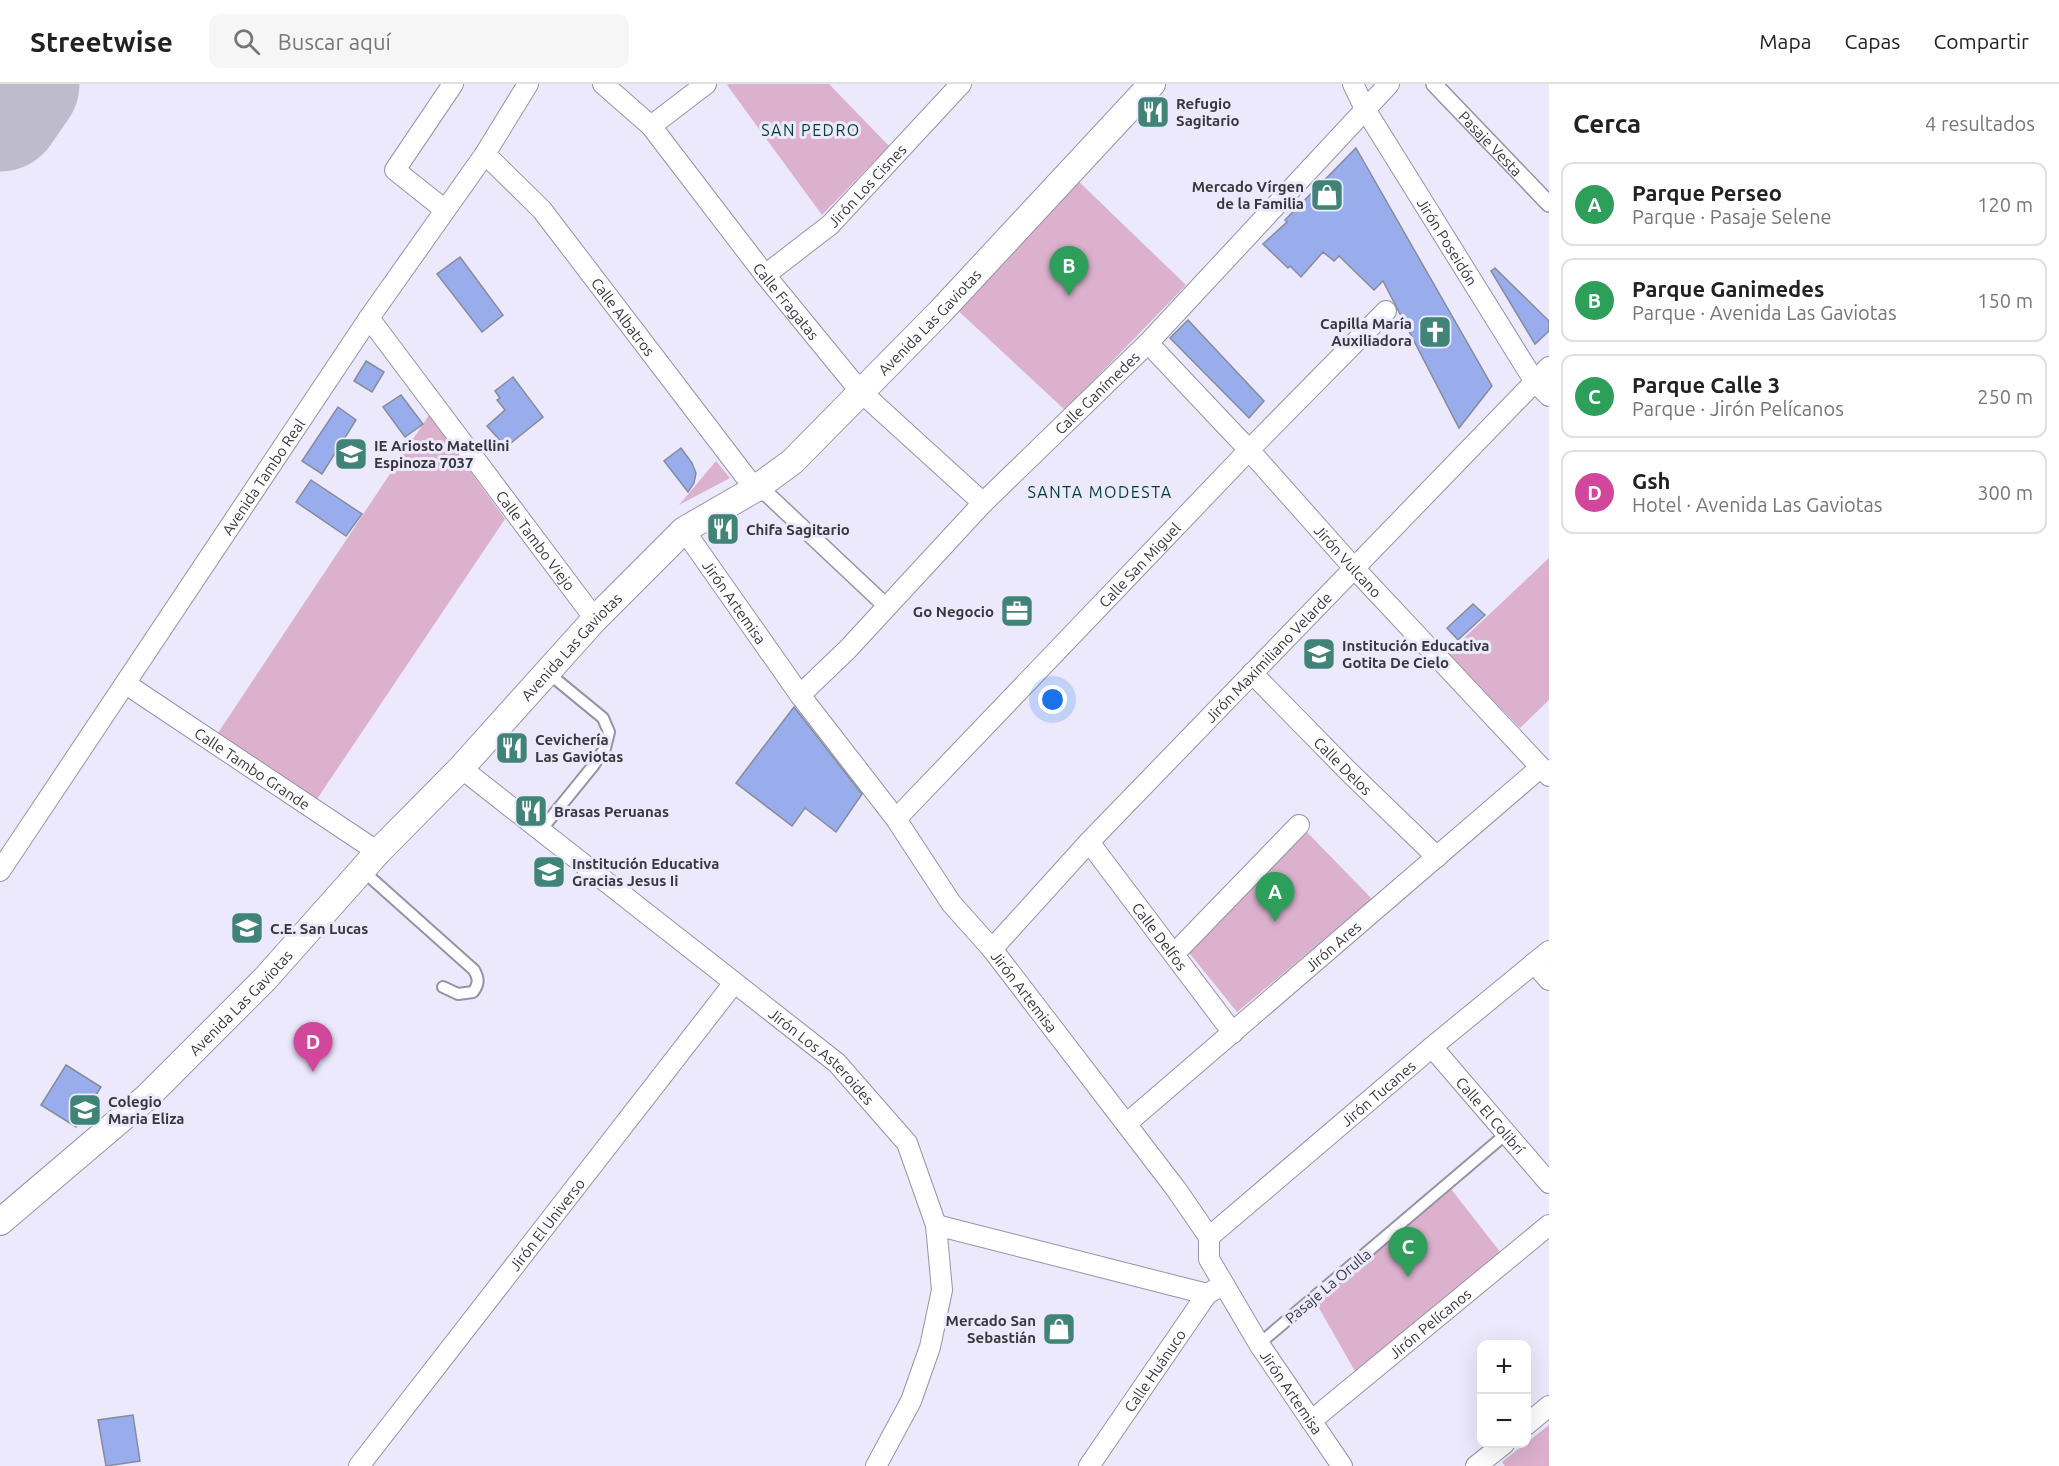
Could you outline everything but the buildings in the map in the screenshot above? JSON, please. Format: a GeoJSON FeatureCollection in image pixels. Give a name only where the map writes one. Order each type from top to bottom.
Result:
{"type":"FeatureCollection","features":[{"type":"Feature","properties":{"kind":"street"},"geometry":{"type":"LineString","coordinates":[[445,210],[395,170],[453,84]]}},
{"type":"Feature","properties":{"kind":"street","name":"Avenida Tambo Real"},"geometry":{"type":"LineString","coordinates":[[0,871],[369,318],[485,154],[528,84]]}},
{"type":"Feature","properties":{"kind":"street","name":"Calle Fragatas"},"geometry":{"type":"LineString","coordinates":[[603,84],[651,126],[765,275],[860,391],[983,503]]}},
{"type":"Feature","properties":{"kind":"street"},"geometry":{"type":"LineString","coordinates":[[651,126],[706,84]]}},
{"type":"Feature","properties":{"kind":"street","name":"Jirón Los Cisnes"},"geometry":{"type":"LineString","coordinates":[[765,275],[830,225],[961,84]]}},
{"type":"Feature","properties":{"kind":"street","name":"Avenida Las Gaviotas"},"geometry":{"type":"LineString","coordinates":[[0,1222],[147,1097],[265,980],[370,861],[460,768],[595,619],[684,530],[755,489],[792,462],[940,312],[1152,84]]}},
{"type":"Feature","properties":{"kind":"street","name":"Jirón Poseidón"},"geometry":{"type":"LineString","coordinates":[[1353,84],[1365,109],[1542,375],[1549,396]]}},
{"type":"Feature","properties":{"kind":"street","name":"Calle Ganímedes"},"geometry":{"type":"LineString","coordinates":[[800,696],[847,650],[983,503],[1148,344],[1389,84]]}},
{"type":"Feature","properties":{"kind":"street","name":"Pasaje Vesta"},"geometry":{"type":"LineString","coordinates":[[1434,84],[1549,204]]}},
{"type":"Feature","properties":{"kind":"street","name":"Calle Albatros"},"geometry":{"type":"LineString","coordinates":[[485,154],[542,210],[755,489]]}},
{"type":"Feature","properties":{"kind":"street","name":"Calle San Miguel"},"geometry":{"type":"LineString","coordinates":[[896,819],[1249,450],[1386,311]]}},
{"type":"Feature","properties":{"kind":"street","name":"Calle Tambo Viejo"},"geometry":{"type":"LineString","coordinates":[[369,318],[595,619]]}},
{"type":"Feature","properties":{"kind":"street","name":"Jirón Vulcano"},"geometry":{"type":"LineString","coordinates":[[1148,344],[1545,771]]}},
{"type":"Feature","properties":{"kind":"street","name":"Jirón Maximiliano Velarde"},"geometry":{"type":"LineString","coordinates":[[992,949],[1089,842],[1542,375]]}},
{"type":"Feature","properties":{"kind":"street"},"geometry":{"type":"LineString","coordinates":[[755,489],[768,495],[887,607]]}},
{"type":"Feature","properties":{"kind":"street","name":"Jirón Artemisa"},"geometry":{"type":"LineString","coordinates":[[684,530],[800,696],[896,819],[951,903],[992,949],[1176,1189],[1209,1238],[1209,1259],[1259,1344],[1342,1466]]}},
{"type":"Feature","properties":{"kind":"street","name":"Calle Delos"},"geometry":{"type":"LineString","coordinates":[[1252,673],[1437,857]]}},
{"type":"Feature","properties":{"kind":"street","name":"Calle Tambo Grande"},"geometry":{"type":"LineString","coordinates":[[126,684],[370,861]]}},
{"type":"Feature","properties":{"kind":"street","name":"Jirón Los Asteroides"},"geometry":{"type":"LineString","coordinates":[[460,768],[837,1063],[907,1143],[936,1225],[942,1290],[930,1347],[911,1401],[876,1466]]}},
{"type":"Feature","properties":{"kind":"street","name":"Jirón Ares"},"geometry":{"type":"LineString","coordinates":[[1126,1124],[1437,857],[1545,771]]}},
{"type":"Feature","properties":{"kind":"street"},"geometry":{"type":"LineString","coordinates":[[1174,954],[1299,825]]}},
{"type":"Feature","properties":{"kind":"street","name":"Calle Delfos"},"geometry":{"type":"LineString","coordinates":[[1089,842],[1233,1033]]}},
{"type":"Feature","properties":{"kind":"street"},"geometry":{"type":"LineString","coordinates":[[1542,957],[1549,980]]}},
{"type":"Feature","properties":{"kind":"street","name":"Jirón Tucanes"},"geometry":{"type":"LineString","coordinates":[[1209,1238],[1432,1047],[1542,957]]}},
{"type":"Feature","properties":{"kind":"street","name":"Jirón El Universo"},"geometry":{"type":"LineString","coordinates":[[359,1466],[734,983]]}},
{"type":"Feature","properties":{"kind":"street","name":"Calle El Colibrí"},"geometry":{"type":"LineString","coordinates":[[1432,1047],[1549,1183]]}},
{"type":"Feature","properties":{"kind":"street"},"geometry":{"type":"LineString","coordinates":[[936,1225],[1207,1294],[1216,1289],[1228,1291]]}},
{"type":"Feature","properties":{"kind":"street","name":"Jirón Pelícanos"},"geometry":{"type":"LineString","coordinates":[[1311,1421],[1549,1225]]}},
{"type":"Feature","properties":{"kind":"street","name":"Calle Huánuco"},"geometry":{"type":"LineString","coordinates":[[1089,1466],[1207,1294]]}},
{"type":"Feature","properties":{"kind":"street"},"geometry":{"type":"LineString","coordinates":[[1531,1422],[1549,1406]]}},
{"type":"Feature","properties":{"kind":"street"},"geometry":{"type":"LineString","coordinates":[[1476,1466],[1497,1448]]}},
{"type":"Feature","properties":{"kind":"lane"},"geometry":{"type":"LineString","coordinates":[[541,830],[593,766],[605,748],[609,732],[603,717],[547,672]]}},
{"type":"Feature","properties":{"kind":"lane"},"geometry":{"type":"LineString","coordinates":[[370,861],[474,970],[478,978],[478,985],[473,992],[458,994],[443,987]]}},
{"type":"Feature","properties":{"kind":"lane","name":"Pasaje La Orulla"},"geometry":{"type":"LineString","coordinates":[[1259,1344],[1506,1134]]}},
{"type":"Feature","properties":{"kind":"shaded area"},"geometry":{"type":"Polygon","coordinates":[[[829,84],[889,146],[822,215],[727,85],[829,84]]]}},
{"type":"Feature","properties":{"kind":"shaded area"},"geometry":{"type":"Polygon","coordinates":[[[1073,176],[1186,285],[1065,410],[953,306],[1073,176]]]}},
{"type":"Feature","properties":{"kind":"shaded area"},"geometry":{"type":"Polygon","coordinates":[[[429,415],[505,519],[315,802],[216,736],[429,415]]]}},
{"type":"Feature","properties":{"kind":"shaded area"},"geometry":{"type":"Polygon","coordinates":[[[716,461],[730,478],[679,505],[716,461]]]}},
{"type":"Feature","properties":{"kind":"shaded area"},"geometry":{"type":"Polygon","coordinates":[[[1549,558],[1549,700],[1520,728],[1447,654],[1549,558]]]}},
{"type":"Feature","properties":{"kind":"shaded area"},"geometry":{"type":"Polygon","coordinates":[[[1301,826],[1372,899],[1237,1012],[1182,944],[1301,826]]]}},
{"type":"Feature","properties":{"kind":"shaded area"},"geometry":{"type":"Polygon","coordinates":[[[1451,1189],[1501,1253],[1356,1373],[1315,1301],[1451,1189]]]}},
{"type":"Feature","properties":{"kind":"shaded area"},"geometry":{"type":"Polygon","coordinates":[[[1549,1425],[1549,1466],[1505,1466],[1502,1462],[1520,1448],[1531,1448],[1531,1439],[1549,1425]]]}},
{"type":"Feature","properties":{"kind":"runway"},"geometry":{"type":"LineString","coordinates":[[0,110],[18,84]]}},
{"type":"Feature","properties":{"kind":"place","name":"Refugio Sagitario"},"geometry":{"type":"Point","coordinates":[1153,112]}},
{"type":"Feature","properties":{"kind":"place","name":"Mercado Vírgen de la Familia"},"geometry":{"type":"Point","coordinates":[1327,195]}},
{"type":"Feature","properties":{"kind":"place","name":"Parque Ganimedes"},"geometry":{"type":"Point","coordinates":[1069,296]}},
{"type":"Feature","properties":{"kind":"place","name":"Capilla María Auxiliadora"},"geometry":{"type":"Point","coordinates":[1435,332]}},
{"type":"Feature","properties":{"kind":"place","name":"IE Ariosto Matellini Espinoza 7037"},"geometry":{"type":"Point","coordinates":[351,454]}},
{"type":"Feature","properties":{"kind":"place","name":"Chifa Sagitario"},"geometry":{"type":"Point","coordinates":[723,529]}},
{"type":"Feature","properties":{"kind":"place","name":"Go Negocio"},"geometry":{"type":"Point","coordinates":[1017,611]}},
{"type":"Feature","properties":{"kind":"place","name":"Institución Educativa Gotita De Cielo"},"geometry":{"type":"Point","coordinates":[1319,654]}},
{"type":"Feature","properties":{"kind":"place","name":"Cevichería Las Gaviotas"},"geometry":{"type":"Point","coordinates":[512,748]}},
{"type":"Feature","properties":{"kind":"place","name":"Brasas Peruanas"},"geometry":{"type":"Point","coordinates":[531,811]}},
{"type":"Feature","properties":{"kind":"place","name":"Institución Educativa Gracias Jesus Ii"},"geometry":{"type":"Point","coordinates":[549,872]}},
{"type":"Feature","properties":{"kind":"place","name":"Parque Perseo"},"geometry":{"type":"Point","coordinates":[1275,922]}},
{"type":"Feature","properties":{"kind":"place","name":"C.E. San Lucas"},"geometry":{"type":"Point","coordinates":[247,928]}},
{"type":"Feature","properties":{"kind":"place","name":"Gsh"},"geometry":{"type":"Point","coordinates":[313,1072]}},
{"type":"Feature","properties":{"kind":"place","name":"Colegio Maria Eliza"},"geometry":{"type":"Point","coordinates":[85,1110]}},
{"type":"Feature","properties":{"kind":"place","name":"Parque Calle 3"},"geometry":{"type":"Point","coordinates":[1408,1277]}},
{"type":"Feature","properties":{"kind":"place","name":"Mercado San Sebastián"},"geometry":{"type":"Point","coordinates":[1059,1329]}},
{"type":"Feature","properties":{"kind":"district","name":"SAN PEDRO"},"geometry":{"type":"Point","coordinates":[811,130]}},
{"type":"Feature","properties":{"kind":"district","name":"SANTA MODESTA"},"geometry":{"type":"Point","coordinates":[1100,492]}}]}
